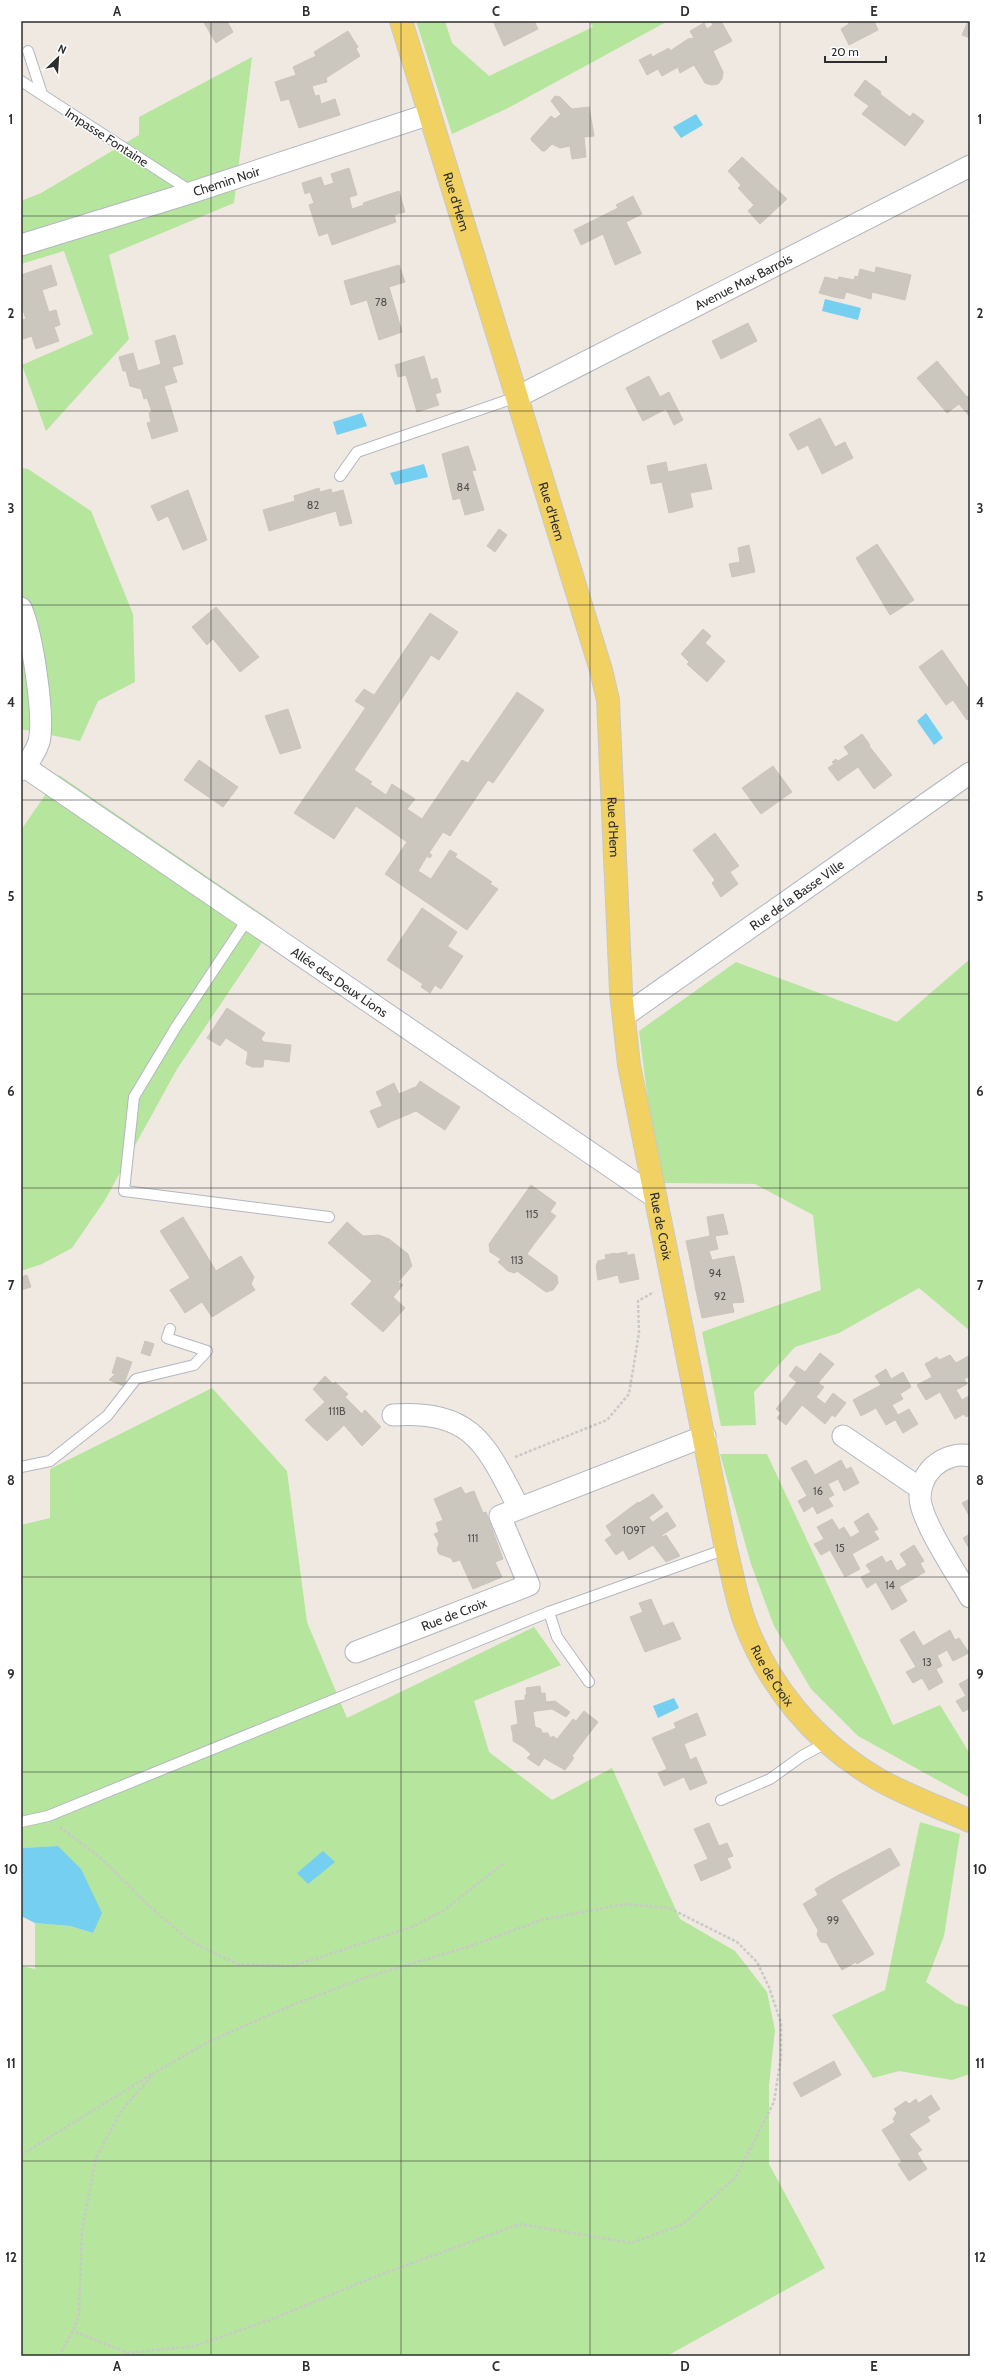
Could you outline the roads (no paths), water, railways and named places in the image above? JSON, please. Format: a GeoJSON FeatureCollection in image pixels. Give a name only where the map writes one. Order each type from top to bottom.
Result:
{"type":"FeatureCollection","features":[{"type":"Feature","properties":{"kind":"main road","name":"Rue d'Hem"},"geometry":{"type":"LineString","coordinates":[[401,21],[599,663],[608,700],[624,1016]]}},
{"type":"Feature","properties":{"kind":"main road","name":"Rue de Croix"},"geometry":{"type":"LineString","coordinates":[[624,1016],[629,1065],[655,1197],[705,1436],[726,1549],[742,1614],[758,1651],[787,1700],[826,1743],[877,1778],[970,1821]]}},
{"type":"Feature","properties":{"kind":"street","name":"Chemin Noir"},"geometry":{"type":"LineString","coordinates":[[21,245],[193,192],[430,114]]}},
{"type":"Feature","properties":{"kind":"street","name":"Avenue Max Barrois"},"geometry":{"type":"LineString","coordinates":[[517,398],[970,166]]}},
{"type":"Feature","properties":{"kind":"street"},"geometry":{"type":"LineString","coordinates":[[21,608],[31,643],[41,718],[38,744],[23,769]]}},
{"type":"Feature","properties":{"kind":"street","name":"Allée des Deux Lions"},"geometry":{"type":"LineString","coordinates":[[23,769],[655,1197]]}},
{"type":"Feature","properties":{"kind":"street","name":"Rue de la Basse Ville"},"geometry":{"type":"LineString","coordinates":[[624,1016],[970,773]]}},
{"type":"Feature","properties":{"kind":"street"},"geometry":{"type":"LineString","coordinates":[[393,1415],[433,1416],[457,1424],[479,1439],[496,1465],[519,1508]]}},
{"type":"Feature","properties":{"kind":"street","name":"Rue de Croix"},"geometry":{"type":"LineString","coordinates":[[356,1652],[529,1585],[500,1516],[705,1436]]}},
{"type":"Feature","properties":{"kind":"street"},"geometry":{"type":"LineString","coordinates":[[843,1436],[921,1489]]}},
{"type":"Feature","properties":{"kind":"street"},"geometry":{"type":"LineString","coordinates":[[970,1456],[956,1456],[938,1463],[930,1470],[921,1489],[922,1508],[970,1597]]}},
{"type":"Feature","properties":{"kind":"lane"},"geometry":{"type":"LineString","coordinates":[[28,51],[42,94]]}},
{"type":"Feature","properties":{"kind":"lane","name":"Impasse Fontaine"},"geometry":{"type":"LineString","coordinates":[[21,81],[193,192]]}},
{"type":"Feature","properties":{"kind":"lane"},"geometry":{"type":"LineString","coordinates":[[340,476],[357,452],[517,398]]}},
{"type":"Feature","properties":{"kind":"lane"},"geometry":{"type":"LineString","coordinates":[[247,920],[176,1027],[134,1097],[124,1191],[329,1217]]}},
{"type":"Feature","properties":{"kind":"lane"},"geometry":{"type":"LineString","coordinates":[[21,1467],[50,1461],[107,1416],[136,1379],[194,1365],[207,1351],[167,1338],[170,1329]]}},
{"type":"Feature","properties":{"kind":"lane"},"geometry":{"type":"LineString","coordinates":[[21,1822],[48,1816],[549,1612],[726,1549]]}},
{"type":"Feature","properties":{"kind":"lane"},"geometry":{"type":"LineString","coordinates":[[549,1612],[557,1636],[589,1682]]}},
{"type":"Feature","properties":{"kind":"lane"},"geometry":{"type":"LineString","coordinates":[[721,1800],[770,1779],[802,1756],[826,1743]]}},
{"type":"Feature","properties":{"kind":"water"},"geometry":{"type":"Polygon","coordinates":[[[696,114],[703,125],[681,138],[673,127],[696,114]]]}},
{"type":"Feature","properties":{"kind":"water"},"geometry":{"type":"Polygon","coordinates":[[[825,299],[861,308],[858,320],[822,311],[825,299]]]}},
{"type":"Feature","properties":{"kind":"water"},"geometry":{"type":"Polygon","coordinates":[[[362,413],[367,426],[337,435],[333,422],[362,413]]]}},
{"type":"Feature","properties":{"kind":"water"},"geometry":{"type":"Polygon","coordinates":[[[424,464],[428,477],[395,485],[390,473],[424,464]]]}},
{"type":"Feature","properties":{"kind":"water"},"geometry":{"type":"Polygon","coordinates":[[[926,713],[943,738],[934,745],[917,721],[926,713]]]}},
{"type":"Feature","properties":{"kind":"water"},"geometry":{"type":"Polygon","coordinates":[[[674,1698],[679,1708],[658,1718],[653,1706],[674,1698]]]}},
{"type":"Feature","properties":{"kind":"water"},"geometry":{"type":"Polygon","coordinates":[[[58,1846],[81,1869],[102,1913],[93,1933],[70,1926],[35,1923],[21,1916],[21,1848],[58,1846]]]}},
{"type":"Feature","properties":{"kind":"water"},"geometry":{"type":"Polygon","coordinates":[[[323,1851],[335,1862],[308,1884],[297,1873],[323,1851]]]}}]}
